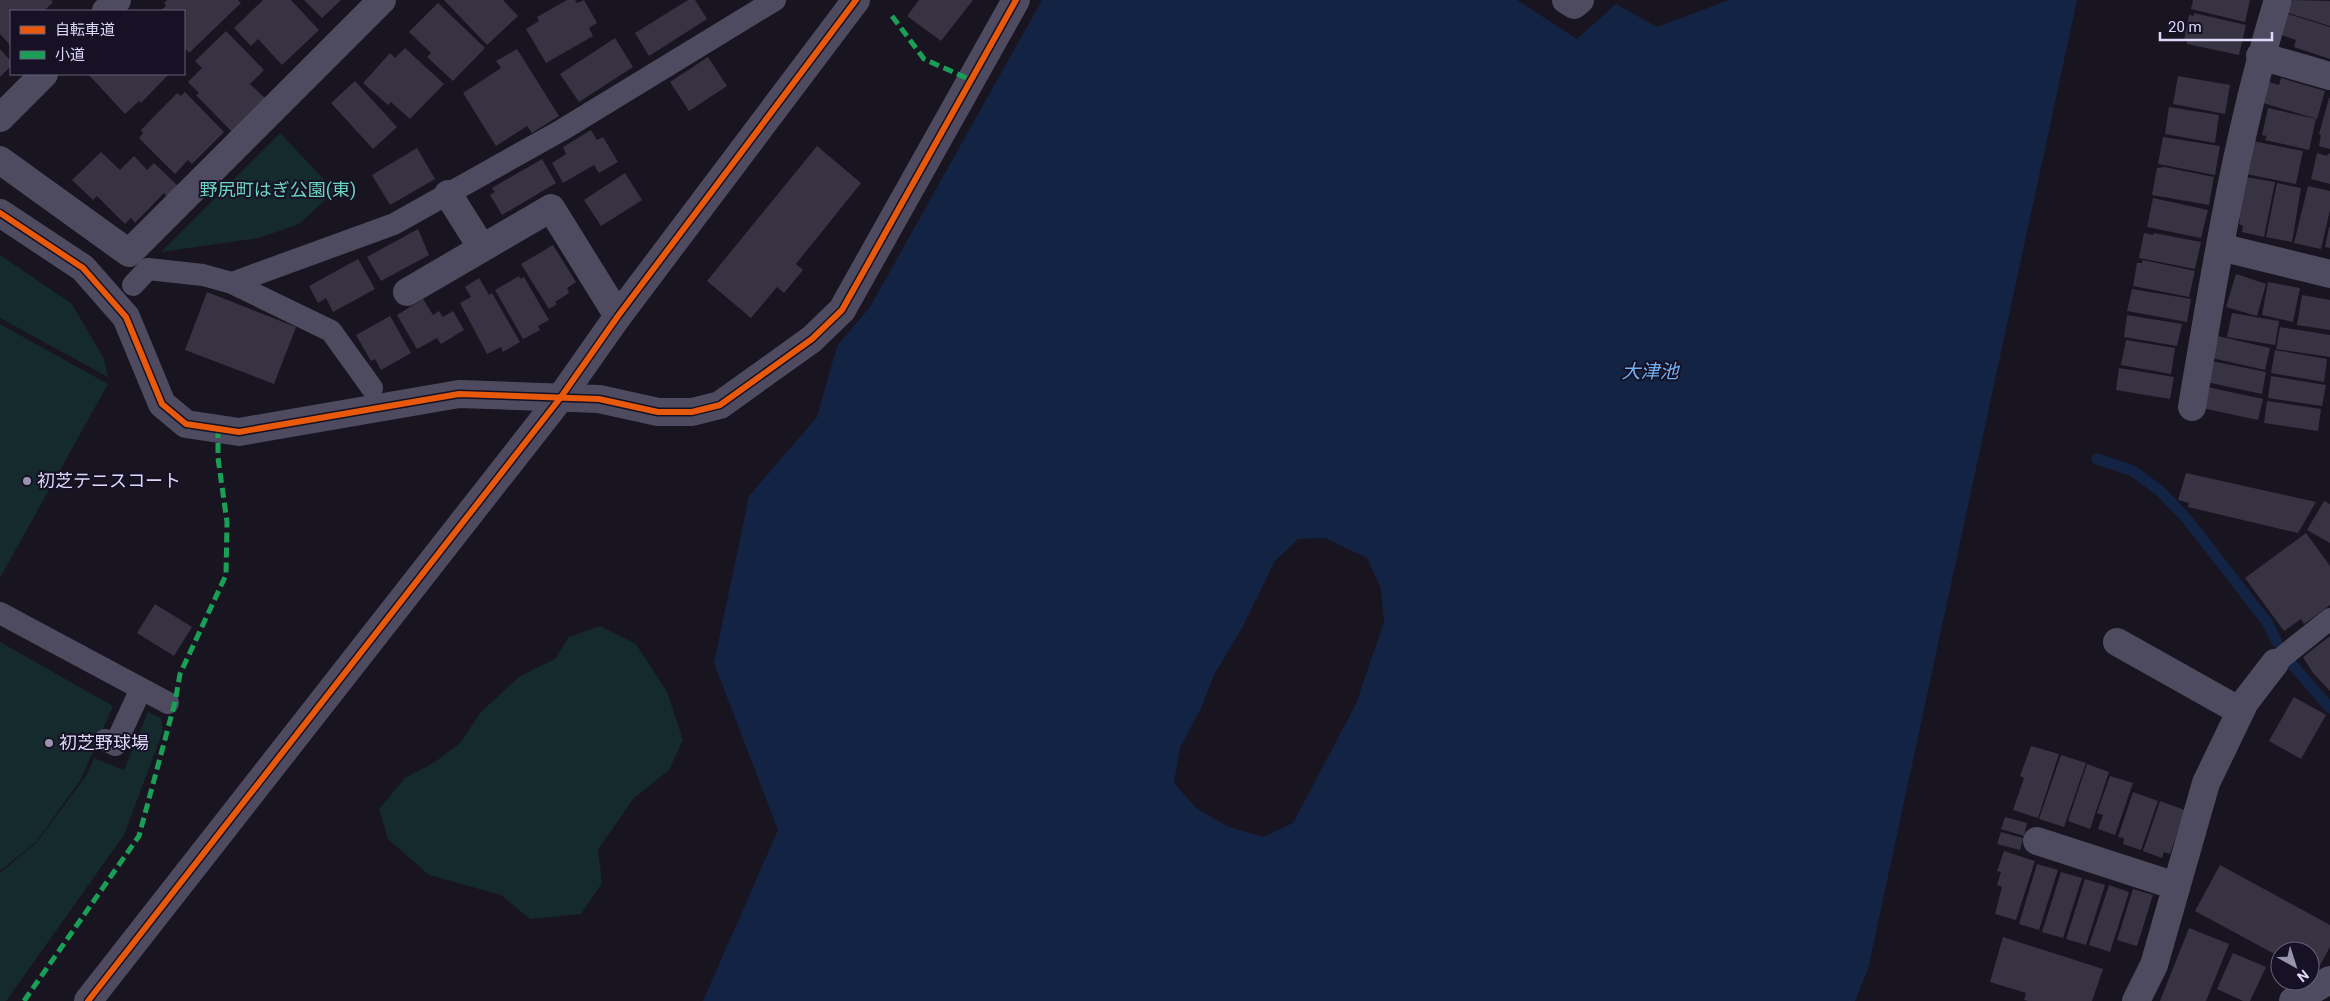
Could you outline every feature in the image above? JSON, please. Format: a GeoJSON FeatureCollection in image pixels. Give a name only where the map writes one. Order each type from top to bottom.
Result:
{"type":"FeatureCollection","features":[{"type":"Feature","properties":{"kind":"street"},"geometry":{"type":"LineString","coordinates":[[107,10],[117,0]]}},
{"type":"Feature","properties":{"kind":"street"},"geometry":{"type":"LineString","coordinates":[[0,160],[129,253],[382,0]]}},
{"type":"Feature","properties":{"kind":"street"},"geometry":{"type":"LineString","coordinates":[[88,1001],[561,397],[618,316],[856,0]]}},
{"type":"Feature","properties":{"kind":"street"},"geometry":{"type":"LineString","coordinates":[[0,213],[83,268],[126,317],[162,404],[186,424],[239,432],[459,394],[599,399],[658,412],[692,412],[720,405],[812,339],[842,310],[1016,0]]}},
{"type":"Feature","properties":{"kind":"street"},"geometry":{"type":"LineString","coordinates":[[1566,0],[1574,5],[1580,0]]}},
{"type":"Feature","properties":{"kind":"street"},"geometry":{"type":"LineString","coordinates":[[2192,407],[2220,246],[2260,56],[2278,0]]}},
{"type":"Feature","properties":{"kind":"street"},"geometry":{"type":"LineString","coordinates":[[2260,56],[2330,76]]}},
{"type":"Feature","properties":{"kind":"street"},"geometry":{"type":"LineString","coordinates":[[0,118],[43,75]]}},
{"type":"Feature","properties":{"kind":"street"},"geometry":{"type":"LineString","coordinates":[[448,194],[482,248]]}},
{"type":"Feature","properties":{"kind":"street"},"geometry":{"type":"LineString","coordinates":[[407,292],[551,208],[618,316]]}},
{"type":"Feature","properties":{"kind":"street"},"geometry":{"type":"LineString","coordinates":[[2220,246],[2330,274]]}},
{"type":"Feature","properties":{"kind":"street"},"geometry":{"type":"LineString","coordinates":[[2117,642],[2240,711]]}},
{"type":"Feature","properties":{"kind":"street"},"geometry":{"type":"LineString","coordinates":[[2136,1001],[2154,965],[2206,783],[2240,711],[2275,663]]}},
{"type":"Feature","properties":{"kind":"street"},"geometry":{"type":"LineString","coordinates":[[2037,841],[2176,886]]}},
{"type":"Feature","properties":{"kind":"street"},"geometry":{"type":"LineString","coordinates":[[2293,1001],[2330,980]]}},
{"type":"Feature","properties":{"kind":"lane"},"geometry":{"type":"LineString","coordinates":[[232,283],[394,224],[562,130],[775,0]]}},
{"type":"Feature","properties":{"kind":"lane"},"geometry":{"type":"LineString","coordinates":[[133,285],[148,270],[203,275],[232,283],[331,331],[372,388]]}},
{"type":"Feature","properties":{"kind":"lane"},"geometry":{"type":"LineString","coordinates":[[0,613],[168,703]]}},
{"type":"Feature","properties":{"kind":"lane"},"geometry":{"type":"LineString","coordinates":[[2275,663],[2330,619]]}},
{"type":"Feature","properties":{"kind":"lane"},"geometry":{"type":"LineString","coordinates":[[105,740],[115,745],[141,689]]}},
{"type":"Feature","properties":{"kind":"green space","name":"野尻町はぎ公園(東)"},"geometry":{"type":"Polygon","coordinates":[[[280,133],[335,191],[299,224],[259,238],[161,252],[280,133]]]}},
{"type":"Feature","properties":{"kind":"green space"},"geometry":{"type":"Polygon","coordinates":[[[0,255],[72,304],[104,359],[108,377],[0,318],[0,255]]]}},
{"type":"Feature","properties":{"kind":"green space","name":"初芝テニスコート"},"geometry":{"type":"Polygon","coordinates":[[[0,324],[108,384],[0,578],[0,324]]]}},
{"type":"Feature","properties":{"kind":"green space"},"geometry":{"type":"Polygon","coordinates":[[[600,626],[636,644],[667,692],[683,740],[669,770],[634,798],[598,849],[602,883],[581,914],[530,919],[501,895],[429,875],[388,839],[379,809],[405,778],[435,762],[460,743],[481,712],[520,676],[555,659],[569,637],[600,626]]]}},
{"type":"Feature","properties":{"kind":"green space","name":"初芝野球場"},"geometry":{"type":"Polygon","coordinates":[[[0,642],[113,706],[81,779],[36,842],[0,871],[0,642]]]}},
{"type":"Feature","properties":{"kind":"green space"},"geometry":{"type":"Polygon","coordinates":[[[148,712],[161,718],[163,731],[124,835],[6,1001],[0,1001],[0,873],[36,843],[86,776],[94,758],[124,770],[148,712]]]}},
{"type":"Feature","properties":{"kind":"water","name":"大津池"},"geometry":{"type":"Polygon","coordinates":[[[1042,0],[1517,0],[1577,39],[1616,4],[1657,27],[1729,0],[2077,0],[1868,969],[1855,1001],[703,1001],[778,830],[714,663],[749,496],[817,417],[837,346],[870,307],[1042,0]],[[1325,538],[1298,539],[1275,561],[1243,626],[1215,673],[1200,710],[1180,748],[1174,783],[1197,809],[1229,827],[1263,837],[1293,823],[1356,704],[1384,622],[1381,589],[1367,558],[1325,538]]]}},
{"type":"Feature","properties":{"kind":"building"},"geometry":{"type":"Polygon","coordinates":[[[0,0],[51,0],[53,2],[45,10],[10,10],[10,45],[0,34],[0,0]]]}},
{"type":"Feature","properties":{"kind":"building"},"geometry":{"type":"Polygon","coordinates":[[[167,0],[238,0],[241,3],[189,53],[185,48],[185,10],[161,10],[166,6],[164,3],[167,0]]]}},
{"type":"Feature","properties":{"kind":"building"},"geometry":{"type":"Polygon","coordinates":[[[263,0],[291,0],[319,30],[282,65],[258,39],[251,46],[234,28],[263,0]]]}},
{"type":"Feature","properties":{"kind":"building"},"geometry":{"type":"Polygon","coordinates":[[[304,0],[341,0],[322,18],[304,0]]]}},
{"type":"Feature","properties":{"kind":"building"},"geometry":{"type":"Polygon","coordinates":[[[444,0],[503,0],[518,16],[487,45],[444,0]]]}},
{"type":"Feature","properties":{"kind":"building"},"geometry":{"type":"Polygon","coordinates":[[[567,0],[575,0],[577,3],[584,0],[597,23],[589,28],[593,36],[546,63],[526,29],[539,21],[537,17],[567,0]]]}},
{"type":"Feature","properties":{"kind":"building"},"geometry":{"type":"Polygon","coordinates":[[[688,0],[695,0],[707,19],[649,56],[635,33],[688,0]]]}},
{"type":"Feature","properties":{"kind":"building"},"geometry":{"type":"Polygon","coordinates":[[[919,0],[973,0],[941,41],[907,16],[919,0]]]}},
{"type":"Feature","properties":{"kind":"building"},"geometry":{"type":"Polygon","coordinates":[[[2193,0],[2250,0],[2245,22],[2191,9],[2193,0]]]}},
{"type":"Feature","properties":{"kind":"building"},"geometry":{"type":"Polygon","coordinates":[[[2293,0],[2330,1],[2330,26],[2288,13],[2293,0]]]}},
{"type":"Feature","properties":{"kind":"building"},"geometry":{"type":"Polygon","coordinates":[[[438,3],[485,48],[453,81],[427,57],[431,53],[409,32],[438,3]]]}},
{"type":"Feature","properties":{"kind":"building"},"geometry":{"type":"Polygon","coordinates":[[[2194,13],[2246,25],[2239,55],[2187,44],[2187,41],[2184,40],[2189,15],[2194,16],[2194,13]]]}},
{"type":"Feature","properties":{"kind":"building"},"geometry":{"type":"Polygon","coordinates":[[[2288,14],[2330,27],[2330,59],[2294,47],[2296,40],[2281,35],[2288,14]]]}},
{"type":"Feature","properties":{"kind":"building"},"geometry":{"type":"Polygon","coordinates":[[[226,31],[264,70],[250,84],[266,99],[232,132],[196,95],[199,93],[188,82],[202,68],[195,61],[226,31]]]}},
{"type":"Feature","properties":{"kind":"building"},"geometry":{"type":"Polygon","coordinates":[[[615,38],[633,67],[579,102],[560,74],[615,38]]]}},
{"type":"Feature","properties":{"kind":"building"},"geometry":{"type":"Polygon","coordinates":[[[405,48],[444,84],[410,119],[391,102],[388,105],[363,83],[390,53],[395,58],[405,48]]]}},
{"type":"Feature","properties":{"kind":"building"},"geometry":{"type":"Polygon","coordinates":[[[0,49],[10,60],[10,67],[0,77],[0,49]]]}},
{"type":"Feature","properties":{"kind":"building"},"geometry":{"type":"Polygon","coordinates":[[[517,49],[559,116],[532,133],[527,126],[496,146],[463,93],[501,68],[496,61],[517,49]]]}},
{"type":"Feature","properties":{"kind":"building"},"geometry":{"type":"Polygon","coordinates":[[[708,57],[727,86],[689,111],[670,82],[708,57]]]}},
{"type":"Feature","properties":{"kind":"building"},"geometry":{"type":"Polygon","coordinates":[[[89,75],[168,75],[141,103],[139,101],[125,114],[89,75]]]}},
{"type":"Feature","properties":{"kind":"building"},"geometry":{"type":"Polygon","coordinates":[[[2178,76],[2230,85],[2225,114],[2173,104],[2178,76]]]}},
{"type":"Feature","properties":{"kind":"building"},"geometry":{"type":"Polygon","coordinates":[[[2281,78],[2325,91],[2317,119],[2263,103],[2269,82],[2279,85],[2281,78]]]}},
{"type":"Feature","properties":{"kind":"building"},"geometry":{"type":"Polygon","coordinates":[[[355,81],[397,127],[373,149],[331,103],[355,81]]]}},
{"type":"Feature","properties":{"kind":"building"},"geometry":{"type":"Polygon","coordinates":[[[185,92],[224,132],[192,164],[188,160],[175,174],[139,138],[143,133],[141,130],[177,93],[181,96],[185,92]]]}},
{"type":"Feature","properties":{"kind":"building"},"geometry":{"type":"Polygon","coordinates":[[[2329,98],[2330,149],[2319,146],[2321,135],[2319,134],[2329,98]]]}},
{"type":"Feature","properties":{"kind":"building"},"geometry":{"type":"Polygon","coordinates":[[[2169,107],[2219,115],[2215,143],[2165,134],[2169,107]]]}},
{"type":"Feature","properties":{"kind":"building"},"geometry":{"type":"Polygon","coordinates":[[[2268,108],[2316,119],[2309,150],[2265,140],[2267,136],[2262,135],[2268,108]]]}},
{"type":"Feature","properties":{"kind":"building"},"geometry":{"type":"Polygon","coordinates":[[[591,130],[597,140],[603,137],[618,162],[599,173],[594,165],[563,183],[552,163],[566,154],[563,147],[591,130]]]}},
{"type":"Feature","properties":{"kind":"building"},"geometry":{"type":"Polygon","coordinates":[[[2163,137],[2220,146],[2215,175],[2158,164],[2163,137]]]}},
{"type":"Feature","properties":{"kind":"building"},"geometry":{"type":"Polygon","coordinates":[[[2252,141],[2303,151],[2296,184],[2246,174],[2252,141]]]}},
{"type":"Feature","properties":{"kind":"building"},"geometry":{"type":"Polygon","coordinates":[[[817,146],[861,183],[796,264],[803,270],[784,293],[777,287],[751,318],[707,281],[817,146]]]}},
{"type":"Feature","properties":{"kind":"building"},"geometry":{"type":"Polygon","coordinates":[[[417,148],[435,179],[390,205],[372,175],[417,148]]]}},
{"type":"Feature","properties":{"kind":"building"},"geometry":{"type":"Polygon","coordinates":[[[101,152],[120,170],[134,156],[147,170],[154,163],[178,186],[167,197],[164,193],[135,223],[131,218],[125,224],[97,196],[93,200],[72,180],[101,152]]]}},
{"type":"Feature","properties":{"kind":"building"},"geometry":{"type":"Polygon","coordinates":[[[2317,153],[2327,156],[2328,153],[2330,154],[2330,184],[2311,179],[2317,153]]]}},
{"type":"Feature","properties":{"kind":"building"},"geometry":{"type":"Polygon","coordinates":[[[542,159],[556,183],[502,215],[490,195],[495,192],[492,188],[542,159]]]}},
{"type":"Feature","properties":{"kind":"building"},"geometry":{"type":"Polygon","coordinates":[[[2164,167],[2214,177],[2209,205],[2152,195],[2157,168],[2164,167]]]}},
{"type":"Feature","properties":{"kind":"building"},"geometry":{"type":"Polygon","coordinates":[[[625,173],[642,200],[601,226],[584,200],[625,173]]]}},
{"type":"Feature","properties":{"kind":"building"},"geometry":{"type":"Polygon","coordinates":[[[2245,177],[2275,182],[2264,237],[2242,232],[2243,226],[2239,224],[2240,219],[2237,218],[2245,177]]]}},
{"type":"Feature","properties":{"kind":"building"},"geometry":{"type":"Polygon","coordinates":[[[2277,183],[2301,188],[2292,242],[2266,237],[2277,183]]]}},
{"type":"Feature","properties":{"kind":"building"},"geometry":{"type":"Polygon","coordinates":[[[2308,186],[2330,191],[2330,210],[2321,249],[2294,243],[2308,186]]]}},
{"type":"Feature","properties":{"kind":"building"},"geometry":{"type":"Polygon","coordinates":[[[2153,198],[2208,210],[2201,238],[2147,227],[2153,198]]]}},
{"type":"Feature","properties":{"kind":"building"},"geometry":{"type":"Polygon","coordinates":[[[2330,227],[2330,248],[2325,247],[2330,227]]]}},
{"type":"Feature","properties":{"kind":"building"},"geometry":{"type":"Polygon","coordinates":[[[418,229],[429,255],[381,281],[367,257],[418,229]]]}},
{"type":"Feature","properties":{"kind":"building"},"geometry":{"type":"Polygon","coordinates":[[[2144,233],[2153,235],[2154,233],[2201,242],[2195,269],[2139,258],[2144,233]]]}},
{"type":"Feature","properties":{"kind":"building"},"geometry":{"type":"Polygon","coordinates":[[[553,245],[576,282],[567,288],[569,293],[555,302],[557,304],[549,309],[521,264],[553,245]]]}},
{"type":"Feature","properties":{"kind":"building"},"geometry":{"type":"Polygon","coordinates":[[[358,259],[375,289],[333,312],[326,298],[318,303],[309,286],[358,259]]]}},
{"type":"Feature","properties":{"kind":"building"},"geometry":{"type":"Polygon","coordinates":[[[2143,260],[2195,271],[2189,297],[2133,286],[2137,263],[2142,263],[2143,260]]]}},
{"type":"Feature","properties":{"kind":"building"},"geometry":{"type":"Polygon","coordinates":[[[2236,274],[2266,284],[2257,316],[2226,307],[2236,274]]]}},
{"type":"Feature","properties":{"kind":"building"},"geometry":{"type":"Polygon","coordinates":[[[519,276],[520,279],[524,277],[549,320],[538,326],[540,330],[523,339],[495,290],[519,276]]]}},
{"type":"Feature","properties":{"kind":"building"},"geometry":{"type":"Polygon","coordinates":[[[479,278],[489,295],[492,293],[520,342],[503,352],[501,347],[487,354],[460,303],[471,297],[465,287],[479,278]]]}},
{"type":"Feature","properties":{"kind":"building"},"geometry":{"type":"Polygon","coordinates":[[[2268,282],[2300,288],[2293,322],[2262,315],[2268,282]]]}},
{"type":"Feature","properties":{"kind":"building"},"geometry":{"type":"Polygon","coordinates":[[[2132,289],[2191,299],[2187,322],[2127,311],[2132,289]]]}},
{"type":"Feature","properties":{"kind":"building"},"geometry":{"type":"Polygon","coordinates":[[[207,292],[296,327],[274,384],[185,350],[207,292]]]}},
{"type":"Feature","properties":{"kind":"building"},"geometry":{"type":"Polygon","coordinates":[[[2302,295],[2330,300],[2330,330],[2297,325],[2302,295]]]}},
{"type":"Feature","properties":{"kind":"building"},"geometry":{"type":"Polygon","coordinates":[[[423,299],[433,315],[439,311],[443,317],[453,311],[464,330],[441,344],[437,338],[417,349],[397,315],[423,299]]]}},
{"type":"Feature","properties":{"kind":"building"},"geometry":{"type":"Polygon","coordinates":[[[2232,313],[2279,321],[2275,345],[2227,337],[2232,313]]]}},
{"type":"Feature","properties":{"kind":"building"},"geometry":{"type":"Polygon","coordinates":[[[2127,315],[2182,324],[2177,346],[2124,337],[2127,315]]]}},
{"type":"Feature","properties":{"kind":"building"},"geometry":{"type":"Polygon","coordinates":[[[390,316],[411,353],[381,370],[375,359],[371,361],[356,335],[390,316]]]}},
{"type":"Feature","properties":{"kind":"building"},"geometry":{"type":"Polygon","coordinates":[[[2280,327],[2330,335],[2330,357],[2276,349],[2280,327]]]}},
{"type":"Feature","properties":{"kind":"building"},"geometry":{"type":"Polygon","coordinates":[[[2218,336],[2270,348],[2265,370],[2212,358],[2218,336]]]}},
{"type":"Feature","properties":{"kind":"building"},"geometry":{"type":"Polygon","coordinates":[[[2126,340],[2175,348],[2171,374],[2121,365],[2126,340]]]}},
{"type":"Feature","properties":{"kind":"building"},"geometry":{"type":"Polygon","coordinates":[[[2275,350],[2327,359],[2324,382],[2271,373],[2275,350]]]}},
{"type":"Feature","properties":{"kind":"building"},"geometry":{"type":"Polygon","coordinates":[[[2211,361],[2266,372],[2262,394],[2206,382],[2211,361]]]}},
{"type":"Feature","properties":{"kind":"building"},"geometry":{"type":"Polygon","coordinates":[[[2119,368],[2174,377],[2170,399],[2116,390],[2119,368]]]}},
{"type":"Feature","properties":{"kind":"building"},"geometry":{"type":"Polygon","coordinates":[[[2271,376],[2326,385],[2322,406],[2268,398],[2271,376]]]}},
{"type":"Feature","properties":{"kind":"building"},"geometry":{"type":"Polygon","coordinates":[[[2207,387],[2263,399],[2258,420],[2202,408],[2207,387]]]}},
{"type":"Feature","properties":{"kind":"building"},"geometry":{"type":"Polygon","coordinates":[[[2267,401],[2321,409],[2318,431],[2264,423],[2267,401]]]}},
{"type":"Feature","properties":{"kind":"building"},"geometry":{"type":"Polygon","coordinates":[[[2186,473],[2316,502],[2298,533],[2188,507],[2189,503],[2178,500],[2186,473]]]}},
{"type":"Feature","properties":{"kind":"building"},"geometry":{"type":"Polygon","coordinates":[[[2324,501],[2330,504],[2330,543],[2307,530],[2324,501]]]}},
{"type":"Feature","properties":{"kind":"building"},"geometry":{"type":"Polygon","coordinates":[[[2306,533],[2330,566],[2330,605],[2304,624],[2301,619],[2284,631],[2245,578],[2306,533]]]}},
{"type":"Feature","properties":{"kind":"building"},"geometry":{"type":"Polygon","coordinates":[[[155,604],[192,627],[174,656],[137,633],[155,604]]]}},
{"type":"Feature","properties":{"kind":"building"},"geometry":{"type":"Polygon","coordinates":[[[2330,636],[2330,691],[2313,673],[2303,657],[2330,636]]]}},
{"type":"Feature","properties":{"kind":"building"},"geometry":{"type":"Polygon","coordinates":[[[2294,697],[2326,715],[2301,759],[2269,741],[2294,697]]]}},
{"type":"Feature","properties":{"kind":"building"},"geometry":{"type":"Polygon","coordinates":[[[2031,746],[2059,754],[2038,818],[2013,810],[2024,778],[2020,776],[2031,746]]]}},
{"type":"Feature","properties":{"kind":"building"},"geometry":{"type":"Polygon","coordinates":[[[2061,755],[2086,763],[2064,827],[2039,819],[2061,755]]]}},
{"type":"Feature","properties":{"kind":"building"},"geometry":{"type":"Polygon","coordinates":[[[2087,764],[2109,772],[2090,829],[2068,821],[2087,764]]]}},
{"type":"Feature","properties":{"kind":"building"},"geometry":{"type":"Polygon","coordinates":[[[2110,776],[2133,783],[2115,835],[2098,829],[2103,815],[2097,813],[2110,776]]]}},
{"type":"Feature","properties":{"kind":"building"},"geometry":{"type":"Polygon","coordinates":[[[2133,792],[2158,801],[2141,850],[2123,844],[2124,838],[2118,837],[2133,792]]]}},
{"type":"Feature","properties":{"kind":"building"},"geometry":{"type":"Polygon","coordinates":[[[2160,801],[2185,810],[2170,854],[2164,852],[2162,858],[2143,851],[2160,801]]]}},
{"type":"Feature","properties":{"kind":"building"},"geometry":{"type":"Polygon","coordinates":[[[2005,817],[2027,823],[2024,836],[2001,829],[2005,817]]]}},
{"type":"Feature","properties":{"kind":"building"},"geometry":{"type":"Polygon","coordinates":[[[2001,832],[2023,838],[2020,850],[1997,844],[2001,832]]]}},
{"type":"Feature","properties":{"kind":"building"},"geometry":{"type":"Polygon","coordinates":[[[2004,851],[2035,861],[2016,920],[1995,914],[2002,887],[1997,885],[2001,872],[1997,871],[2004,851]]]}},
{"type":"Feature","properties":{"kind":"building"},"geometry":{"type":"Polygon","coordinates":[[[2037,864],[2058,870],[2039,930],[2019,924],[2037,864]]]}},
{"type":"Feature","properties":{"kind":"building"},"geometry":{"type":"Polygon","coordinates":[[[2220,865],[2330,925],[2330,947],[2320,965],[2320,941],[2270,941],[2270,952],[2195,911],[2220,865]]]}},
{"type":"Feature","properties":{"kind":"building"},"geometry":{"type":"Polygon","coordinates":[[[2061,872],[2082,878],[2063,938],[2042,932],[2061,872]]]}},
{"type":"Feature","properties":{"kind":"building"},"geometry":{"type":"Polygon","coordinates":[[[2085,879],[2105,885],[2086,945],[2066,939],[2085,879]]]}},
{"type":"Feature","properties":{"kind":"building"},"geometry":{"type":"Polygon","coordinates":[[[2109,885],[2129,892],[2110,952],[2089,945],[2109,885]]]}},
{"type":"Feature","properties":{"kind":"building"},"geometry":{"type":"Polygon","coordinates":[[[2133,889],[2153,895],[2137,946],[2117,940],[2133,889]]]}},
{"type":"Feature","properties":{"kind":"building"},"geometry":{"type":"Polygon","coordinates":[[[2189,928],[2229,944],[2206,1001],[2160,1001],[2189,928]]]}},
{"type":"Feature","properties":{"kind":"building"},"geometry":{"type":"Polygon","coordinates":[[[2003,937],[2103,969],[2092,1001],[2028,1001],[2024,1000],[2026,993],[1990,982],[2003,937]]]}},
{"type":"Feature","properties":{"kind":"building"},"geometry":{"type":"Polygon","coordinates":[[[2233,953],[2266,967],[2250,1001],[2243,1001],[2217,989],[2233,953]]]}},
{"type":"Feature","properties":{"kind":"waterway"},"geometry":{"type":"LineString","coordinates":[[2097,459],[2133,471],[2160,491],[2187,519],[2267,622],[2277,642]]}},
{"type":"Feature","properties":{"kind":"waterway"},"geometry":{"type":"LineString","coordinates":[[2291,663],[2330,708]]}},
{"type":"Feature","properties":{"kind":"marked path"},"geometry":{"type":"LineString","coordinates":[[892,16],[924,59],[971,80]]}},
{"type":"Feature","properties":{"kind":"marked path"},"geometry":{"type":"LineString","coordinates":[[24,1001],[139,836],[175,702],[180,674],[226,575],[227,522],[218,458],[218,430]]}},
{"type":"Feature","properties":{"kind":"cycle path"},"geometry":{"type":"LineString","coordinates":[[88,1001],[561,397],[618,316],[856,0]]}},
{"type":"Feature","properties":{"kind":"cycle path"},"geometry":{"type":"LineString","coordinates":[[0,213],[83,268],[126,317],[162,404],[186,424],[239,432],[459,394],[599,399],[658,412],[692,412],[720,405],[812,339],[842,310],[1016,0]]}},
{"type":"Feature","properties":{"kind":"place","name":"初芝テニスコート"},"geometry":{"type":"Point","coordinates":[27,481]}},
{"type":"Feature","properties":{"kind":"place","name":"初芝野球場"},"geometry":{"type":"Point","coordinates":[49,743]}}]}
